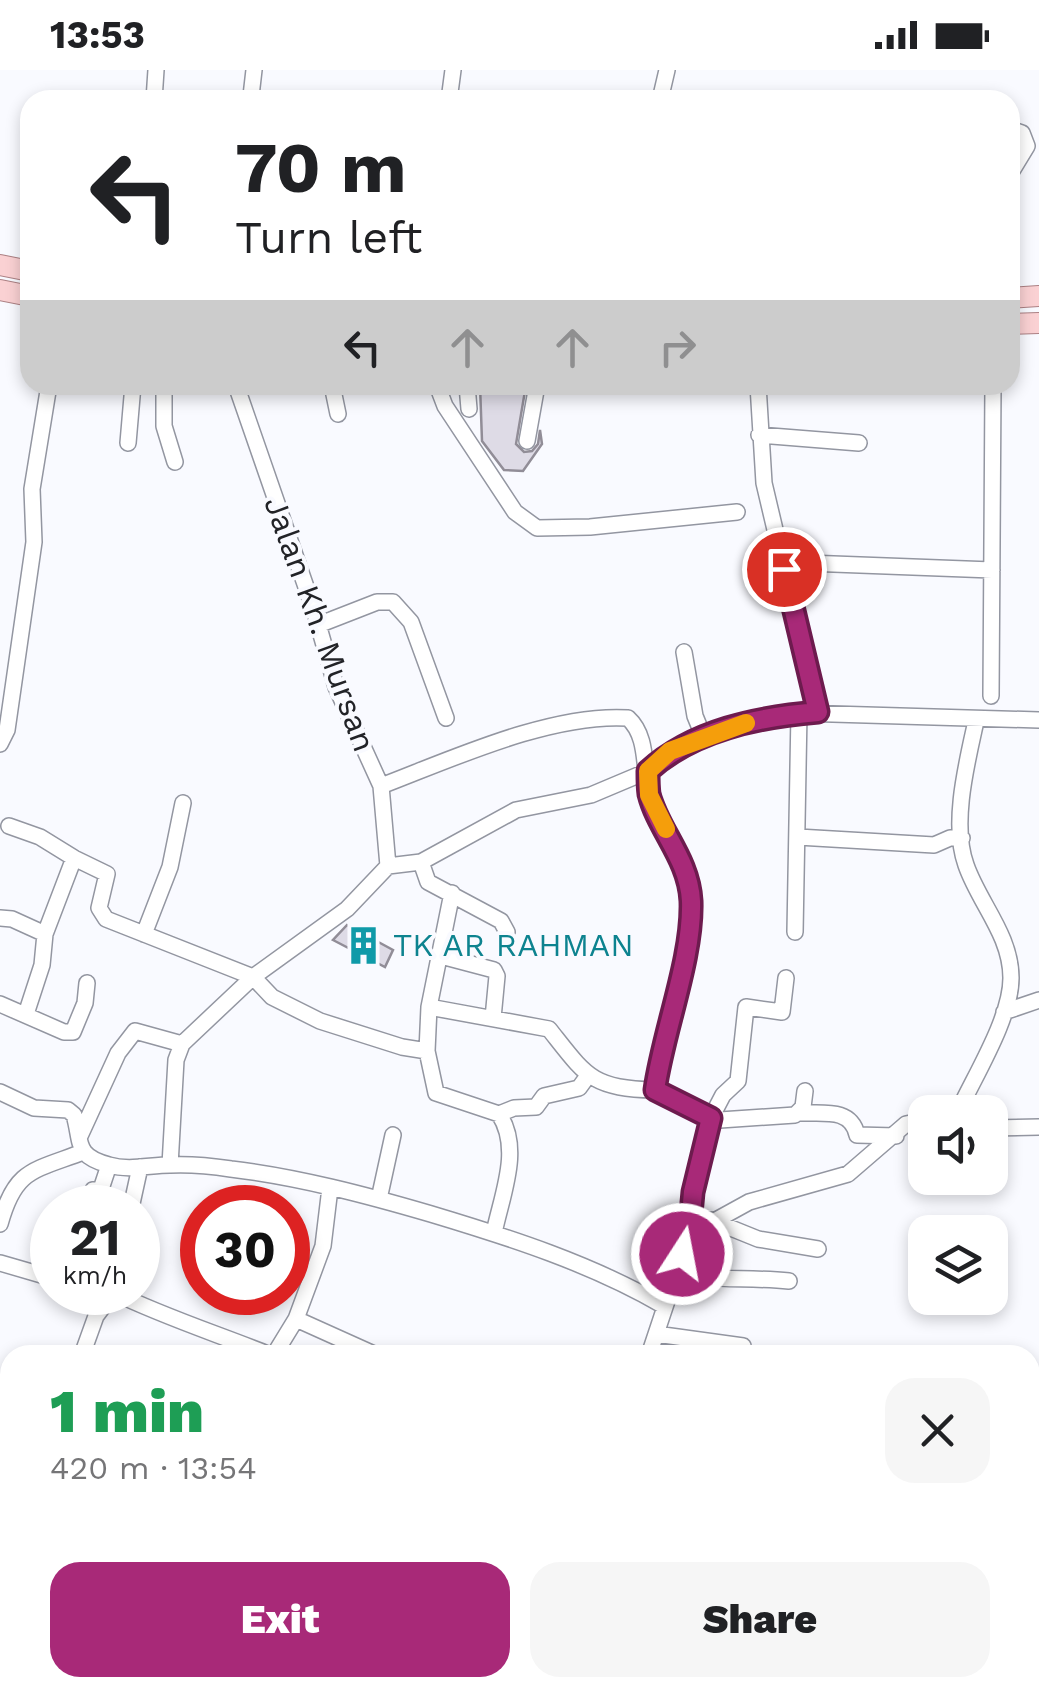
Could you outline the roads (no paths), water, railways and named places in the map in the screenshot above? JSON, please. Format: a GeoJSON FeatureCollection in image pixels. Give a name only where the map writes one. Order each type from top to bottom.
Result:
{"type":"FeatureCollection","features":[{"type":"Feature","properties":{"kind":"street"},"geometry":{"type":"LineString","coordinates":[[1020,132],[1027,146],[1020,158]]}},
{"type":"Feature","properties":{"kind":"street"},"geometry":{"type":"LineString","coordinates":[[0,744],[7,730],[31,560],[32,489],[47,395]]}},
{"type":"Feature","properties":{"kind":"street"},"geometry":{"type":"LineString","coordinates":[[128,443],[132,395]]}},
{"type":"Feature","properties":{"kind":"street"},"geometry":{"type":"LineString","coordinates":[[164,395],[164,426],[175,462]]}},
{"type":"Feature","properties":{"kind":"street","name":"Jalan Kh. Mursan"},"geometry":{"type":"LineString","coordinates":[[239,395],[336,688],[380,786],[388,866]]}},
{"type":"Feature","properties":{"kind":"street"},"geometry":{"type":"LineString","coordinates":[[334,395],[338,414]]}},
{"type":"Feature","properties":{"kind":"street"},"geometry":{"type":"LineString","coordinates":[[441,395],[514,512],[537,528],[590,527],[736,512]]}},
{"type":"Feature","properties":{"kind":"street"},"geometry":{"type":"LineString","coordinates":[[467,395],[468,409]]}},
{"type":"Feature","properties":{"kind":"street"},"geometry":{"type":"LineString","coordinates":[[527,441],[535,395]]}},
{"type":"Feature","properties":{"kind":"street"},"geometry":{"type":"LineString","coordinates":[[758,395],[766,494],[818,712]]}},
{"type":"Feature","properties":{"kind":"street"},"geometry":{"type":"LineString","coordinates":[[990,696],[994,395]]}},
{"type":"Feature","properties":{"kind":"street"},"geometry":{"type":"LineString","coordinates":[[759,435],[859,443]]}},
{"type":"Feature","properties":{"kind":"street"},"geometry":{"type":"LineString","coordinates":[[807,562],[992,570]]}},
{"type":"Feature","properties":{"kind":"street"},"geometry":{"type":"LineString","coordinates":[[318,625],[377,602],[393,602],[411,622],[446,718]]}},
{"type":"Feature","properties":{"kind":"street"},"geometry":{"type":"LineString","coordinates":[[684,652],[704,738]]}},
{"type":"Feature","properties":{"kind":"street"},"geometry":{"type":"LineString","coordinates":[[170,1164],[176,1060],[182,1044],[253,977],[347,909],[388,866],[421,862],[516,810],[592,795],[648,771],[670,751],[732,726],[818,712],[976,721],[1039,720]]}},
{"type":"Feature","properties":{"kind":"street"},"geometry":{"type":"LineString","coordinates":[[795,932],[799,714]]}},
{"type":"Feature","properties":{"kind":"street"},"geometry":{"type":"LineString","coordinates":[[380,786],[545,728],[617,717],[628,718],[637,726],[648,771],[649,795],[681,858],[691,901],[682,970],[660,1050],[655,1090]]}},
{"type":"Feature","properties":{"kind":"street"},"geometry":{"type":"LineString","coordinates":[[966,1095],[1004,1012],[1011,980],[1008,949],[964,862],[960,814],[976,721]]}},
{"type":"Feature","properties":{"kind":"street"},"geometry":{"type":"LineString","coordinates":[[144,934],[170,867],[183,804]]}},
{"type":"Feature","properties":{"kind":"street"},"geometry":{"type":"LineString","coordinates":[[10,826],[107,874],[100,914],[253,977],[272,997],[307,1016],[402,1048],[427,1051]]}},
{"type":"Feature","properties":{"kind":"street"},"geometry":{"type":"LineString","coordinates":[[798,837],[934,845],[962,838]]}},
{"type":"Feature","properties":{"kind":"street"},"geometry":{"type":"LineString","coordinates":[[26,1014],[42,965],[45,934],[74,858]]}},
{"type":"Feature","properties":{"kind":"street"},"geometry":{"type":"LineString","coordinates":[[421,862],[428,882],[502,921],[507,932]]}},
{"type":"Feature","properties":{"kind":"street"},"geometry":{"type":"LineString","coordinates":[[452,893],[428,1007],[427,1051],[436,1093],[499,1114],[509,1130],[512,1146],[494,1233]]}},
{"type":"Feature","properties":{"kind":"street"},"geometry":{"type":"LineString","coordinates":[[0,918],[45,934]]}},
{"type":"Feature","properties":{"kind":"street"},"geometry":{"type":"LineString","coordinates":[[441,956],[494,970],[497,976],[493,1018]]}},
{"type":"Feature","properties":{"kind":"street"},"geometry":{"type":"LineString","coordinates":[[652,1345],[689,1235],[693,1192],[711,1118],[723,1095],[738,1081],[746,1007],[782,1012],[786,978]]}},
{"type":"Feature","properties":{"kind":"street"},"geometry":{"type":"LineString","coordinates":[[0,1004],[64,1032],[73,1032],[88,983]]}},
{"type":"Feature","properties":{"kind":"street"},"geometry":{"type":"LineString","coordinates":[[1004,1012],[1039,1000]]}},
{"type":"Feature","properties":{"kind":"street"},"geometry":{"type":"LineString","coordinates":[[428,1007],[549,1029],[588,1077],[620,1089],[655,1090],[711,1118],[781,1117],[797,1113],[847,1116],[854,1122],[857,1135],[896,1136]]}},
{"type":"Feature","properties":{"kind":"street"},"geometry":{"type":"LineString","coordinates":[[0,1224],[15,1184],[80,1147],[118,1052],[134,1031],[182,1044]]}},
{"type":"Feature","properties":{"kind":"street"},"geometry":{"type":"LineString","coordinates":[[499,1114],[514,1108],[536,1107],[544,1096],[580,1088],[588,1077]]}},
{"type":"Feature","properties":{"kind":"street"},"geometry":{"type":"LineString","coordinates":[[797,1113],[804,1107],[804,1091]]}},
{"type":"Feature","properties":{"kind":"street"},"geometry":{"type":"LineString","coordinates":[[0,1092],[34,1108],[68,1110],[76,1122],[80,1147],[109,1165],[232,1169],[379,1199],[494,1233],[631,1286],[664,1306]]}},
{"type":"Feature","properties":{"kind":"street"},"geometry":{"type":"LineString","coordinates":[[689,1235],[749,1202],[848,1174],[908,1124]]}},
{"type":"Feature","properties":{"kind":"street"},"geometry":{"type":"LineString","coordinates":[[1008,1127],[1039,1126]]}},
{"type":"Feature","properties":{"kind":"street"},"geometry":{"type":"LineString","coordinates":[[379,1199],[393,1135]]}},
{"type":"Feature","properties":{"kind":"street"},"geometry":{"type":"LineString","coordinates":[[102,1185],[109,1165]]}},
{"type":"Feature","properties":{"kind":"street"},"geometry":{"type":"LineString","coordinates":[[136,1185],[140,1168]]}},
{"type":"Feature","properties":{"kind":"street"},"geometry":{"type":"LineString","coordinates":[[279,1345],[296,1319],[323,1246],[330,1188]]}},
{"type":"Feature","properties":{"kind":"street"},"geometry":{"type":"LineString","coordinates":[[711,1220],[758,1239],[818,1249]]}},
{"type":"Feature","properties":{"kind":"street"},"geometry":{"type":"LineString","coordinates":[[0,1263],[30,1272]]}},
{"type":"Feature","properties":{"kind":"street"},"geometry":{"type":"LineString","coordinates":[[676,1274],[706,1279],[789,1280]]}},
{"type":"Feature","properties":{"kind":"street"},"geometry":{"type":"LineString","coordinates":[[160,1314],[246,1345]]}},
{"type":"Feature","properties":{"kind":"street"},"geometry":{"type":"LineString","coordinates":[[86,1345],[97,1315]]}},
{"type":"Feature","properties":{"kind":"street"},"geometry":{"type":"LineString","coordinates":[[296,1319],[354,1345]]}},
{"type":"Feature","properties":{"kind":"street"},"geometry":{"type":"LineString","coordinates":[[656,1334],[736,1345]]}},
{"type":"Feature","properties":{"kind":"place","name":"TK AR RAHMAN"},"geometry":{"type":"Point","coordinates":[363,945]}}]}
